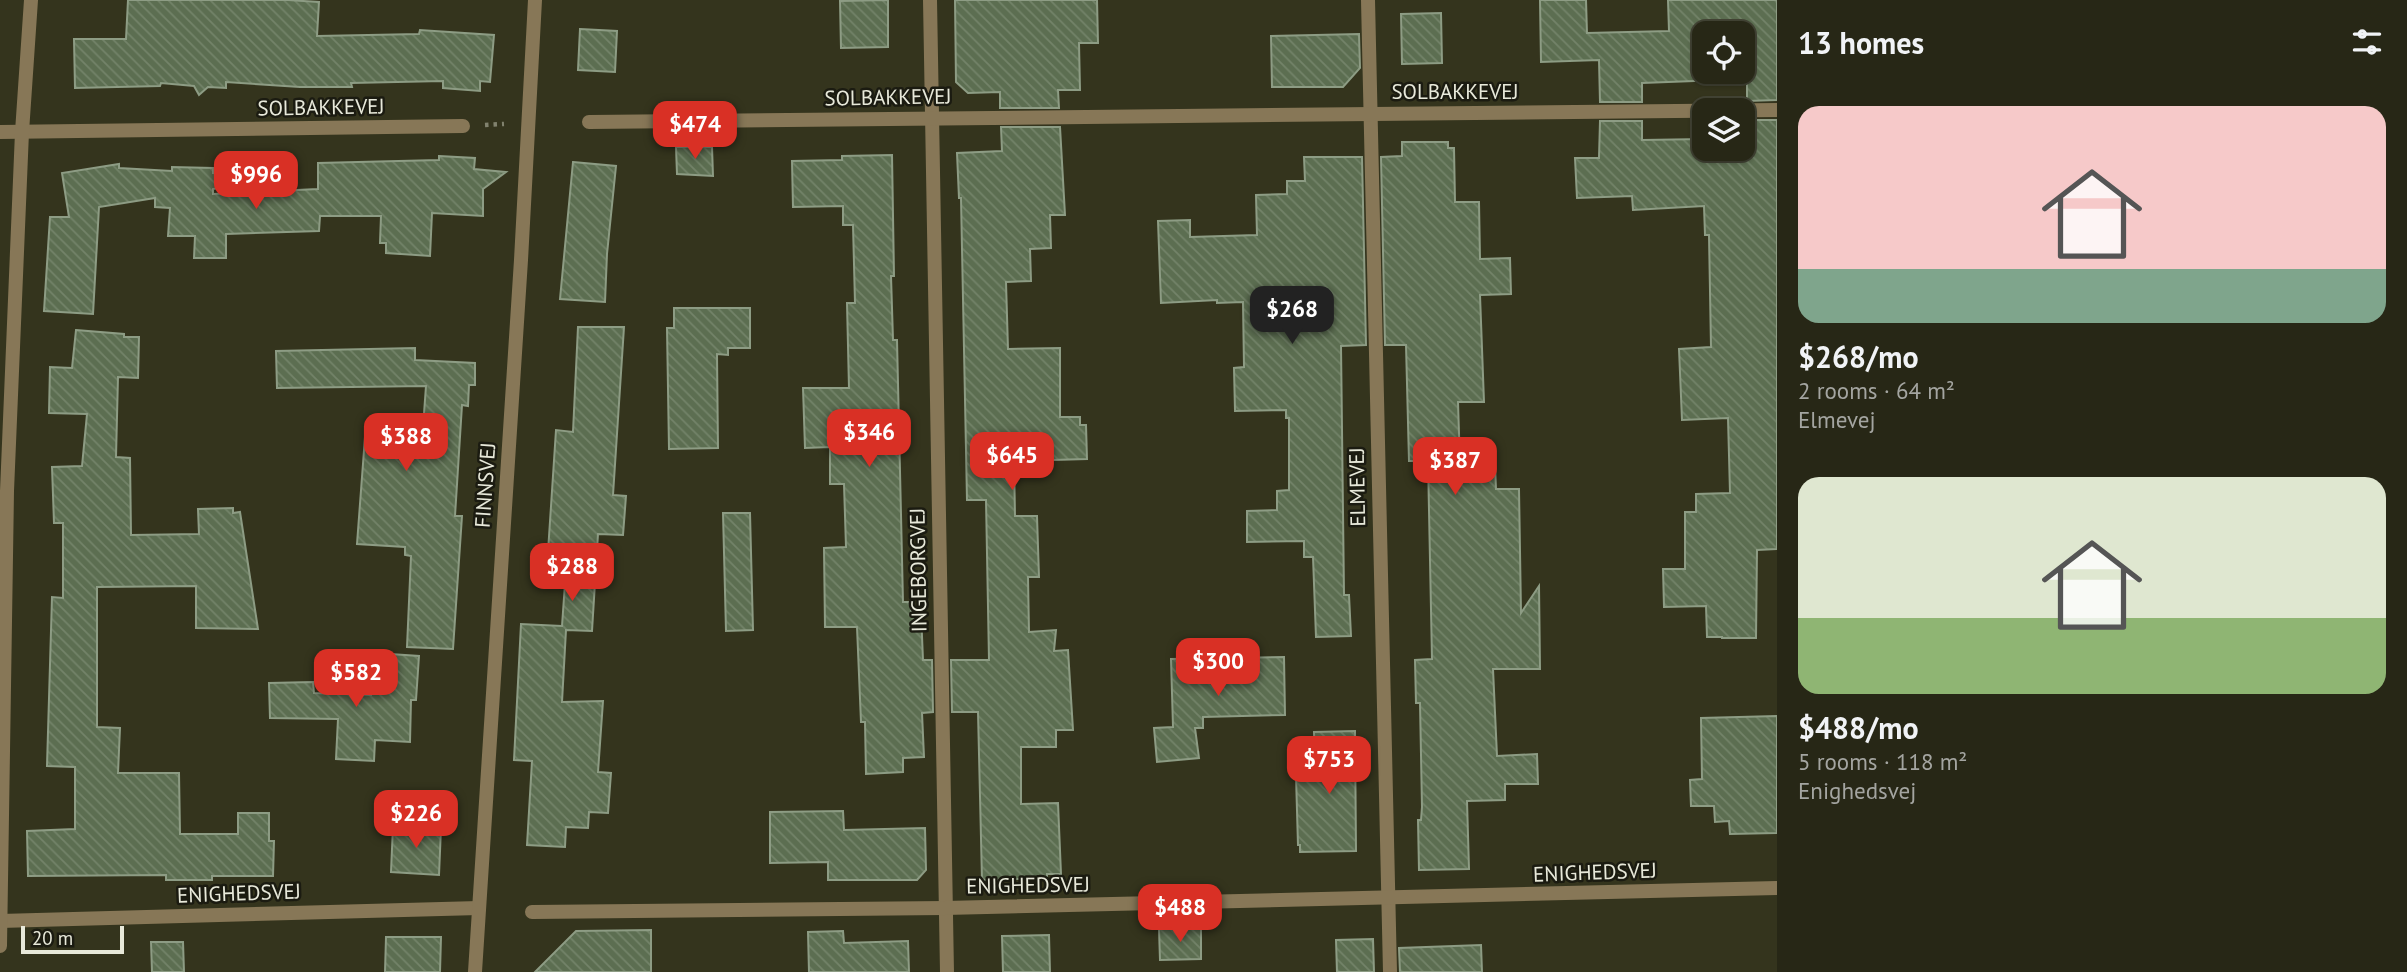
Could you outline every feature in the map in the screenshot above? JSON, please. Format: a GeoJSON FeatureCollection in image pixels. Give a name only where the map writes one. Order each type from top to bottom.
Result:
{"type":"FeatureCollection","features":[{"type":"Feature","properties":{"kind":"street"},"geometry":{"type":"LineString","coordinates":[[0,946],[7,491],[22,132],[31,0]]}},
{"type":"Feature","properties":{"kind":"street","name":"FINNSVEJ"},"geometry":{"type":"LineString","coordinates":[[475,972],[535,0]]}},
{"type":"Feature","properties":{"kind":"street","name":"INGEBORGVEJ"},"geometry":{"type":"LineString","coordinates":[[930,0],[947,972]]}},
{"type":"Feature","properties":{"kind":"street","name":"ELMEVEJ"},"geometry":{"type":"LineString","coordinates":[[1368,0],[1390,972]]}},
{"type":"Feature","properties":{"kind":"street","name":"SOLBAKKEVEJ"},"geometry":{"type":"LineString","coordinates":[[589,122],[1777,110]]}},
{"type":"Feature","properties":{"kind":"street","name":"SOLBAKKEVEJ"},"geometry":{"type":"LineString","coordinates":[[0,132],[463,126]]}},
{"type":"Feature","properties":{"kind":"street","name":"ENIGHEDSVEJ"},"geometry":{"type":"LineString","coordinates":[[532,912],[945,908],[1777,888]]}},
{"type":"Feature","properties":{"kind":"street","name":"ENIGHEDSVEJ"},"geometry":{"type":"LineString","coordinates":[[0,921],[479,908]]}},
{"type":"Feature","properties":{"kind":"path"},"geometry":{"type":"LineString","coordinates":[[463,126],[528,123]]}},
{"type":"Feature","properties":{"kind":"building"},"geometry":{"type":"Polygon","coordinates":[[[128,0],[319,2],[317,36],[419,34],[420,30],[494,35],[490,82],[480,81],[480,91],[443,88],[443,81],[351,83],[352,87],[226,82],[226,88],[208,87],[199,95],[194,86],[161,83],[160,86],[75,88],[74,39],[126,39],[128,0]]]}},
{"type":"Feature","properties":{"kind":"building"},"geometry":{"type":"Polygon","coordinates":[[[888,0],[888,47],[841,48],[840,1],[888,0]]]}},
{"type":"Feature","properties":{"kind":"building"},"geometry":{"type":"Polygon","coordinates":[[[955,0],[1097,0],[1098,43],[1079,43],[1080,90],[1058,90],[1059,108],[1000,108],[1000,92],[968,93],[956,82],[955,0]]]}},
{"type":"Feature","properties":{"kind":"building"},"geometry":{"type":"Polygon","coordinates":[[[1540,0],[1586,0],[1587,33],[1669,31],[1668,0],[1777,0],[1777,100],[1755,101],[1755,98],[1747,98],[1747,84],[1755,84],[1755,21],[1692,21],[1692,81],[1642,83],[1642,102],[1600,102],[1599,60],[1541,62],[1540,0]]]}},
{"type":"Feature","properties":{"kind":"building"},"geometry":{"type":"Polygon","coordinates":[[[1441,13],[1442,63],[1402,64],[1401,14],[1441,13]]]}},
{"type":"Feature","properties":{"kind":"building"},"geometry":{"type":"Polygon","coordinates":[[[580,29],[617,31],[615,72],[578,70],[580,29]]]}},
{"type":"Feature","properties":{"kind":"building"},"geometry":{"type":"Polygon","coordinates":[[[1359,34],[1360,68],[1343,87],[1272,87],[1271,36],[1359,34]]]}},
{"type":"Feature","properties":{"kind":"building"},"geometry":{"type":"Polygon","coordinates":[[[1755,120],[1777,120],[1777,549],[1757,550],[1756,638],[1707,637],[1706,606],[1664,607],[1663,569],[1685,569],[1685,512],[1696,512],[1696,494],[1730,493],[1728,418],[1682,420],[1679,349],[1711,347],[1709,235],[1705,235],[1704,206],[1633,210],[1632,196],[1577,198],[1575,158],[1599,158],[1600,121],[1642,121],[1642,140],[1692,139],[1692,161],[1755,161],[1755,120]]]}},
{"type":"Feature","properties":{"kind":"building"},"geometry":{"type":"Polygon","coordinates":[[[1001,127],[1060,127],[1065,215],[1050,215],[1051,248],[1030,249],[1031,281],[1006,282],[1008,349],[1060,348],[1060,417],[1080,417],[1080,425],[1086,425],[1087,459],[1014,461],[1015,516],[1037,516],[1039,577],[1028,577],[1029,632],[1056,630],[1054,651],[1068,650],[1073,730],[1056,730],[1056,747],[1021,747],[1021,804],[1058,803],[1061,874],[1047,874],[1047,878],[982,880],[978,712],[952,712],[951,660],[989,660],[986,500],[967,500],[961,198],[957,153],[1002,151],[1001,127]]]}},
{"type":"Feature","properties":{"kind":"building"},"geometry":{"type":"Polygon","coordinates":[[[1402,142],[1448,142],[1448,148],[1454,148],[1455,202],[1479,202],[1480,259],[1510,258],[1511,294],[1480,295],[1484,402],[1458,402],[1460,465],[1495,464],[1496,489],[1519,489],[1521,613],[1539,586],[1540,669],[1493,669],[1497,756],[1537,754],[1538,784],[1505,784],[1505,800],[1467,801],[1469,869],[1419,870],[1418,820],[1421,820],[1422,807],[1420,703],[1416,703],[1415,660],[1432,659],[1428,461],[1409,461],[1406,345],[1385,345],[1381,157],[1402,156],[1402,142]]]}},
{"type":"Feature","properties":{"kind":"building"},"geometry":{"type":"Polygon","coordinates":[[[676,147],[712,147],[713,176],[677,174],[676,147]]]}},
{"type":"Feature","properties":{"kind":"building"},"geometry":{"type":"Polygon","coordinates":[[[892,155],[894,276],[891,276],[893,340],[897,340],[903,602],[911,602],[911,613],[921,612],[923,660],[932,660],[933,712],[922,713],[924,757],[903,758],[903,772],[866,774],[865,722],[861,722],[857,627],[825,627],[824,548],[846,547],[844,484],[830,484],[830,447],[805,448],[803,388],[849,388],[847,303],[855,303],[853,225],[843,225],[843,206],[793,207],[792,161],[892,155]]]}},
{"type":"Feature","properties":{"kind":"building"},"geometry":{"type":"Polygon","coordinates":[[[439,156],[475,158],[474,169],[506,172],[483,189],[483,216],[432,213],[430,256],[386,253],[386,243],[380,243],[381,216],[320,216],[319,231],[226,234],[226,258],[194,258],[195,236],[168,236],[170,208],[155,207],[155,198],[99,207],[93,314],[44,311],[50,217],[69,217],[62,173],[119,164],[119,168],[172,171],[172,167],[213,168],[213,173],[229,174],[229,186],[213,189],[213,194],[318,189],[318,163],[439,160],[439,156]]]}},
{"type":"Feature","properties":{"kind":"building"},"geometry":{"type":"Polygon","coordinates":[[[1304,157],[1362,157],[1366,345],[1341,346],[1344,595],[1349,595],[1351,636],[1316,637],[1313,557],[1304,557],[1304,541],[1247,542],[1247,511],[1277,510],[1277,491],[1289,490],[1289,418],[1286,418],[1286,410],[1235,411],[1234,368],[1244,367],[1243,302],[1217,303],[1217,300],[1161,303],[1158,221],[1190,220],[1190,237],[1257,235],[1256,195],[1287,194],[1287,181],[1305,181],[1304,157]]]}},
{"type":"Feature","properties":{"kind":"building"},"geometry":{"type":"Polygon","coordinates":[[[573,162],[616,166],[605,302],[560,299],[573,162]]]}},
{"type":"Feature","properties":{"kind":"building"},"geometry":{"type":"Polygon","coordinates":[[[674,308],[750,308],[750,348],[728,348],[728,355],[717,354],[718,448],[669,449],[667,328],[674,328],[674,308]]]}},
{"type":"Feature","properties":{"kind":"building"},"geometry":{"type":"Polygon","coordinates":[[[578,327],[624,327],[613,495],[626,496],[623,535],[598,534],[592,631],[566,630],[562,702],[603,701],[598,772],[611,773],[608,813],[589,812],[588,828],[566,827],[565,847],[527,845],[532,761],[514,760],[521,624],[562,626],[566,569],[547,567],[556,430],[573,432],[578,327]]]}},
{"type":"Feature","properties":{"kind":"building"},"geometry":{"type":"Polygon","coordinates":[[[76,330],[139,337],[138,378],[118,377],[116,457],[130,458],[131,535],[199,534],[198,509],[233,508],[233,513],[240,512],[258,629],[196,628],[196,586],[97,587],[97,727],[120,728],[118,773],[179,773],[180,834],[238,834],[238,813],[269,813],[269,841],[274,841],[273,876],[212,876],[212,880],[166,880],[166,875],[28,876],[27,831],[75,829],[75,767],[47,766],[52,597],[63,598],[63,523],[54,523],[52,467],[82,466],[87,414],[49,413],[50,367],[72,368],[76,330]]]}},
{"type":"Feature","properties":{"kind":"building"},"geometry":{"type":"Polygon","coordinates":[[[415,348],[415,360],[475,363],[475,385],[469,385],[468,406],[462,405],[455,516],[462,516],[453,649],[407,647],[411,556],[405,555],[405,547],[357,544],[365,437],[422,441],[426,386],[277,388],[276,351],[415,348]]]}},
{"type":"Feature","properties":{"kind":"building"},"geometry":{"type":"Polygon","coordinates":[[[723,513],[750,513],[753,630],[726,631],[723,513]]]}},
{"type":"Feature","properties":{"kind":"building"},"geometry":{"type":"Polygon","coordinates":[[[390,654],[419,656],[416,700],[411,700],[410,742],[375,740],[374,761],[336,759],[338,719],[270,718],[269,683],[313,682],[314,693],[371,695],[372,679],[388,679],[390,654]]]}},
{"type":"Feature","properties":{"kind":"building"},"geometry":{"type":"Polygon","coordinates":[[[1284,657],[1285,715],[1203,717],[1203,728],[1195,728],[1199,758],[1157,762],[1154,728],[1173,727],[1171,659],[1284,657]]]}},
{"type":"Feature","properties":{"kind":"building"},"geometry":{"type":"Polygon","coordinates":[[[1777,716],[1777,833],[1730,834],[1729,821],[1715,822],[1714,806],[1691,806],[1690,780],[1702,779],[1701,718],[1777,716]]]}},
{"type":"Feature","properties":{"kind":"building"},"geometry":{"type":"Polygon","coordinates":[[[1355,731],[1356,851],[1300,852],[1296,776],[1315,776],[1314,732],[1355,731]]]}},
{"type":"Feature","properties":{"kind":"building"},"geometry":{"type":"Polygon","coordinates":[[[843,811],[844,830],[925,828],[926,870],[917,880],[828,880],[828,862],[770,863],[770,812],[843,811]]]}},
{"type":"Feature","properties":{"kind":"building"},"geometry":{"type":"Polygon","coordinates":[[[393,826],[441,828],[439,875],[391,872],[393,826]]]}},
{"type":"Feature","properties":{"kind":"building"},"geometry":{"type":"Polygon","coordinates":[[[1159,929],[1201,929],[1201,959],[1160,960],[1159,929]]]}},
{"type":"Feature","properties":{"kind":"building"},"geometry":{"type":"Polygon","coordinates":[[[651,930],[651,972],[535,972],[576,931],[651,930]]]}},
{"type":"Feature","properties":{"kind":"building"},"geometry":{"type":"Polygon","coordinates":[[[843,931],[844,943],[908,941],[909,972],[809,972],[808,932],[843,931]]]}},
{"type":"Feature","properties":{"kind":"building"},"geometry":{"type":"Polygon","coordinates":[[[1049,935],[1050,972],[1003,972],[1002,936],[1049,935]]]}},
{"type":"Feature","properties":{"kind":"building"},"geometry":{"type":"Polygon","coordinates":[[[386,937],[441,937],[440,972],[385,972],[386,937]]]}},
{"type":"Feature","properties":{"kind":"building"},"geometry":{"type":"Polygon","coordinates":[[[1373,939],[1374,972],[1337,972],[1336,940],[1373,939]]]}},
{"type":"Feature","properties":{"kind":"building"},"geometry":{"type":"Polygon","coordinates":[[[151,942],[183,942],[184,972],[152,972],[151,942]]]}},
{"type":"Feature","properties":{"kind":"building"},"geometry":{"type":"Polygon","coordinates":[[[1481,945],[1482,972],[1400,972],[1399,948],[1481,945]]]}}]}
